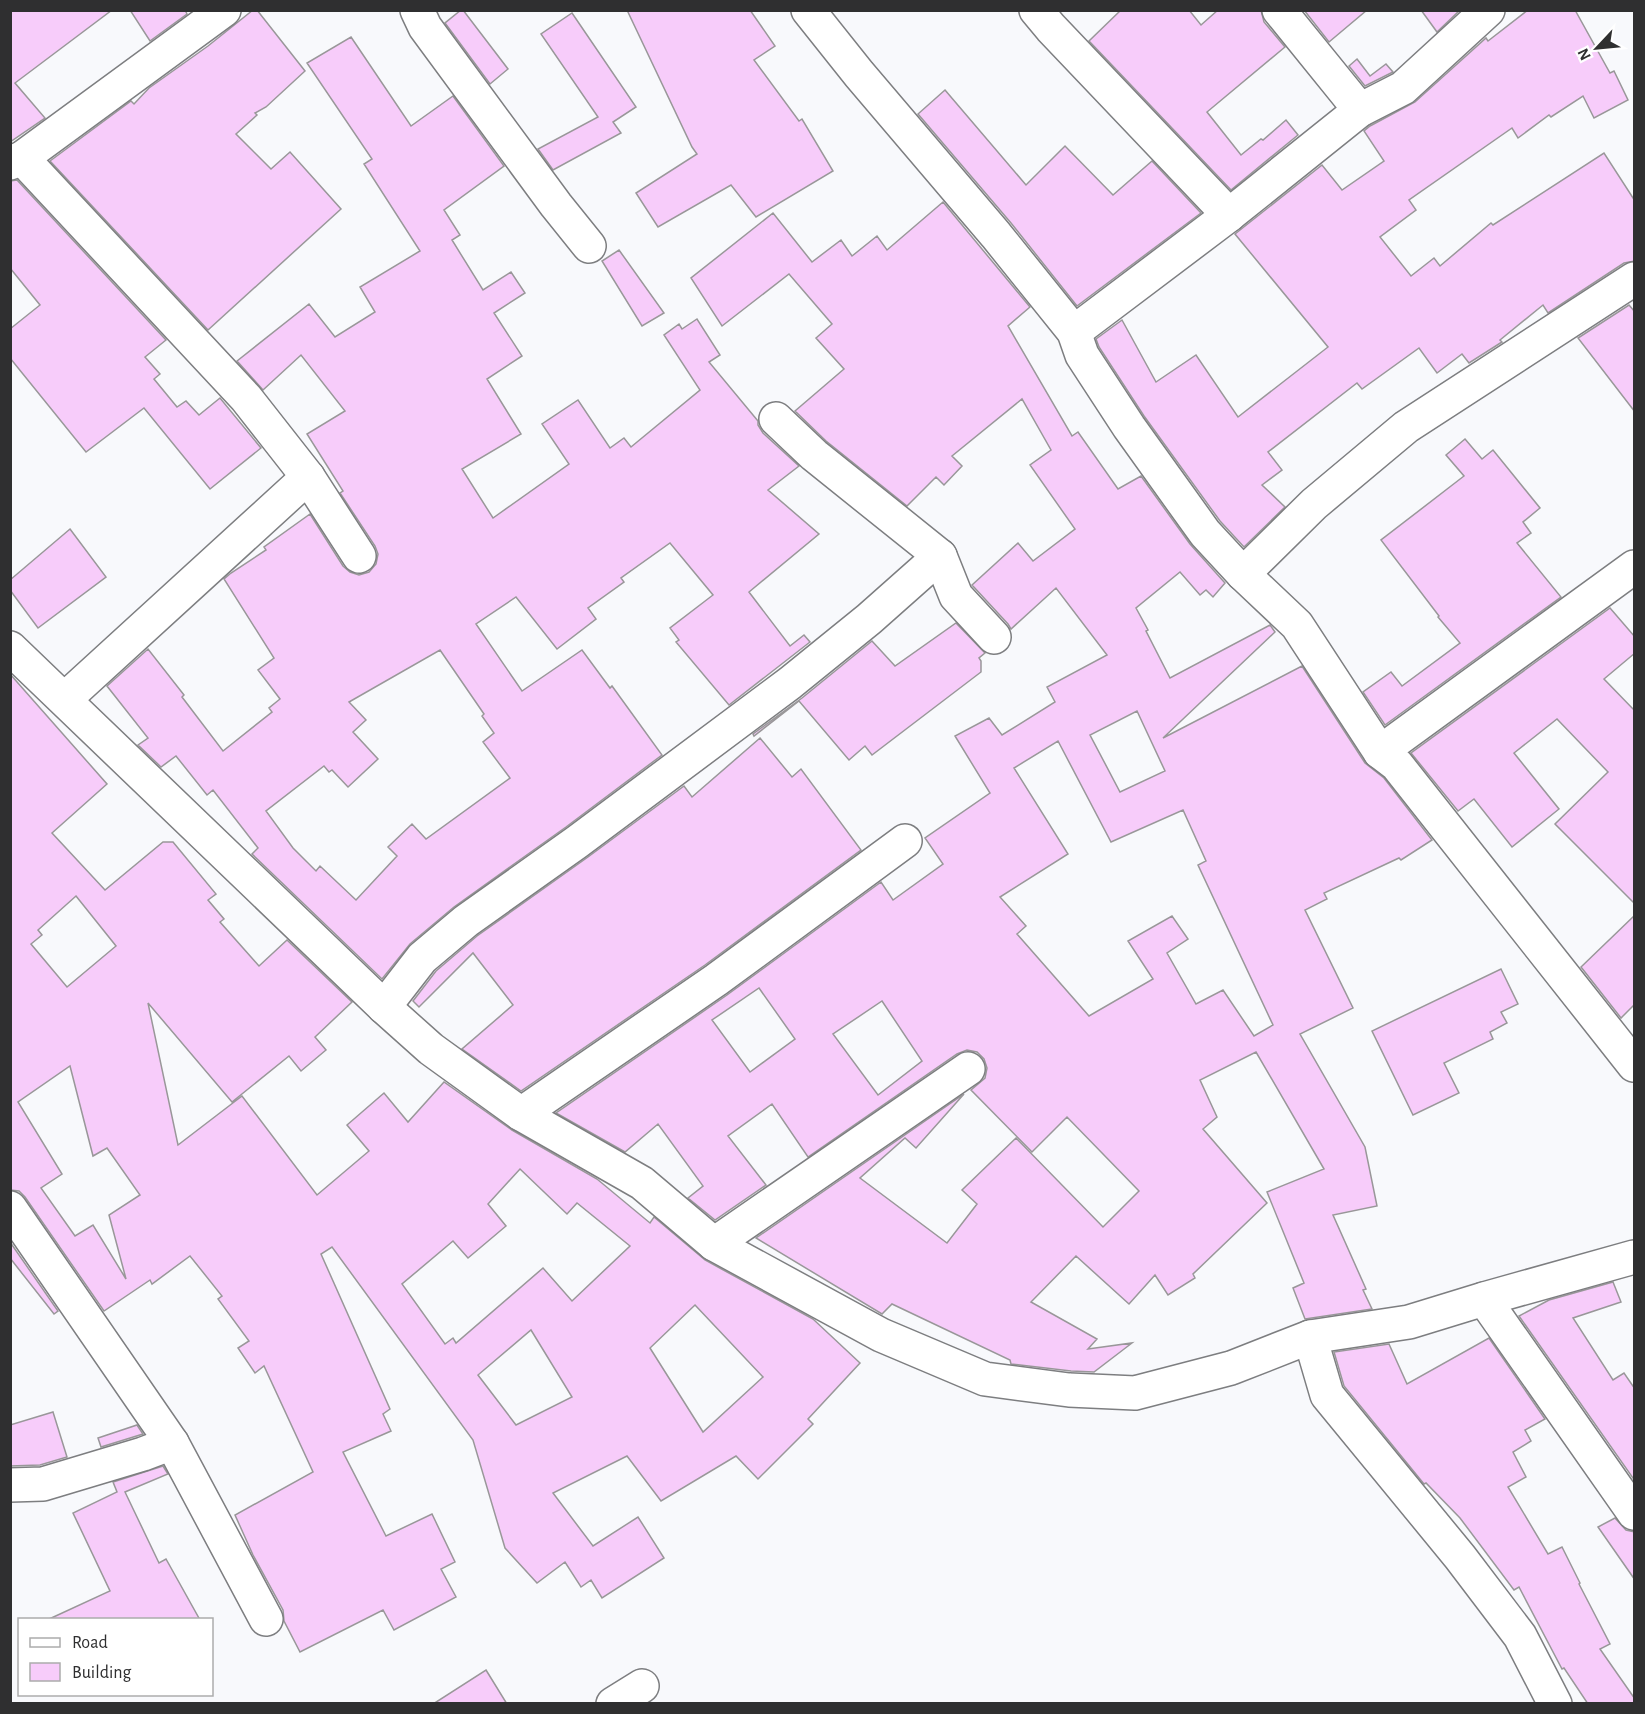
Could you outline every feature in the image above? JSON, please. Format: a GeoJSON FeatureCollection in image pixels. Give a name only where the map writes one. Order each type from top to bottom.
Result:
{"type":"FeatureCollection","features":[{"type":"Feature","properties":{"kind":"street"},"geometry":{"type":"LineString","coordinates":[[224,10],[16,161],[246,398],[308,477],[359,556]]}},
{"type":"Feature","properties":{"kind":"street"},"geometry":{"type":"LineString","coordinates":[[417,10],[432,37],[589,246]]}},
{"type":"Feature","properties":{"kind":"street"},"geometry":{"type":"LineString","coordinates":[[808,10],[1074,332],[1082,355],[1129,427],[1205,533],[1243,574],[1297,625],[1380,752],[1397,765],[1635,1065]]}},
{"type":"Feature","properties":{"kind":"street"},"geometry":{"type":"LineString","coordinates":[[1036,10],[1229,215]]}},
{"type":"Feature","properties":{"kind":"street"},"geometry":{"type":"LineString","coordinates":[[1279,10],[1360,110]]}},
{"type":"Feature","properties":{"kind":"street"},"geometry":{"type":"LineString","coordinates":[[1074,332],[1229,215],[1360,110],[1403,88],[1488,10]]}},
{"type":"Feature","properties":{"kind":"street"},"geometry":{"type":"LineString","coordinates":[[1243,574],[1314,504],[1406,427],[1635,279]]}},
{"type":"Feature","properties":{"kind":"street"},"geometry":{"type":"LineString","coordinates":[[776,418],[814,455],[940,556],[956,596],[994,637]]}},
{"type":"Feature","properties":{"kind":"street"},"geometry":{"type":"LineString","coordinates":[[65,699],[308,477]]}},
{"type":"Feature","properties":{"kind":"street"},"geometry":{"type":"LineString","coordinates":[[384,1007],[422,958],[466,921],[577,842],[790,683],[869,619],[940,556]]}},
{"type":"Feature","properties":{"kind":"street"},"geometry":{"type":"LineString","coordinates":[[1380,752],[1635,567]]}},
{"type":"Feature","properties":{"kind":"street"},"geometry":{"type":"LineString","coordinates":[[10,648],[431,1050],[521,1114],[642,1183],[714,1244],[880,1335],[985,1380],[1069,1390],[1135,1393],[1231,1368],[1310,1337],[1409,1322],[1635,1257]]}},
{"type":"Feature","properties":{"kind":"street"},"geometry":{"type":"LineString","coordinates":[[521,1114],[716,980],[905,841]]}},
{"type":"Feature","properties":{"kind":"street"},"geometry":{"type":"LineString","coordinates":[[714,1244],[968,1069]]}},
{"type":"Feature","properties":{"kind":"street"},"geometry":{"type":"LineString","coordinates":[[10,1208],[172,1443],[266,1619]]}},
{"type":"Feature","properties":{"kind":"street"},"geometry":{"type":"LineString","coordinates":[[1484,1299],[1635,1513]]}},
{"type":"Feature","properties":{"kind":"street"},"geometry":{"type":"LineString","coordinates":[[1310,1337],[1327,1395],[1460,1557],[1520,1636],[1555,1704]]}},
{"type":"Feature","properties":{"kind":"street"},"geometry":{"type":"LineString","coordinates":[[10,1485],[43,1484],[172,1443]]}},
{"type":"Feature","properties":{"kind":"street"},"geometry":{"type":"LineString","coordinates":[[613,1704],[642,1686]]}},
{"type":"Feature","properties":{"kind":"building"},"geometry":{"type":"Polygon","coordinates":[[[10,10],[112,10],[15,83],[45,118],[10,142],[10,10]]]}},
{"type":"Feature","properties":{"kind":"building"},"geometry":{"type":"Polygon","coordinates":[[[130,10],[185,10],[187,14],[150,41],[130,10]]]}},
{"type":"Feature","properties":{"kind":"building"},"geometry":{"type":"Polygon","coordinates":[[[253,10],[257,10],[305,71],[266,107],[255,113],[257,115],[236,134],[271,169],[290,152],[341,209],[208,330],[50,161],[131,101],[134,104],[149,88],[208,46],[253,10]]]}},
{"type":"Feature","properties":{"kind":"building"},"geometry":{"type":"Polygon","coordinates":[[[461,10],[508,69],[490,84],[445,23],[461,10]]]}},
{"type":"Feature","properties":{"kind":"building"},"geometry":{"type":"Polygon","coordinates":[[[627,10],[750,10],[775,46],[754,60],[799,121],[802,119],[833,171],[756,217],[731,185],[658,227],[636,193],[697,154],[627,10]]]}},
{"type":"Feature","properties":{"kind":"building"},"geometry":{"type":"Polygon","coordinates":[[[1121,10],[1189,10],[1201,25],[1218,10],[1261,10],[1264,22],[1285,47],[1207,112],[1241,155],[1286,120],[1298,135],[1231,190],[1089,41],[1121,10]]]}},
{"type":"Feature","properties":{"kind":"building"},"geometry":{"type":"Polygon","coordinates":[[[1304,10],[1367,10],[1329,42],[1304,10]]]}},
{"type":"Feature","properties":{"kind":"building"},"geometry":{"type":"Polygon","coordinates":[[[1421,10],[1460,10],[1437,32],[1421,10]]]}},
{"type":"Feature","properties":{"kind":"building"},"geometry":{"type":"Polygon","coordinates":[[[1528,10],[1575,10],[1610,73],[1614,71],[1628,100],[1594,118],[1583,96],[1551,117],[1549,115],[1518,138],[1512,128],[1409,200],[1416,210],[1380,237],[1411,276],[1434,258],[1440,266],[1491,223],[1493,225],[1604,153],[1635,201],[1635,261],[1624,263],[1548,313],[1543,305],[1500,340],[1502,342],[1469,363],[1462,354],[1437,373],[1419,348],[1362,389],[1357,383],[1268,452],[1282,470],[1262,485],[1285,507],[1244,547],[1220,521],[1144,416],[1096,339],[1122,320],[1156,382],[1196,355],[1238,417],[1328,347],[1235,234],[1322,165],[1342,190],[1384,161],[1364,131],[1415,102],[1486,38],[1488,41],[1528,10]]]}},
{"type":"Feature","properties":{"kind":"building"},"geometry":{"type":"Polygon","coordinates":[[[572,13],[636,107],[613,122],[621,133],[553,170],[538,149],[598,117],[541,34],[572,13]]]}},
{"type":"Feature","properties":{"kind":"building"},"geometry":{"type":"Polygon","coordinates":[[[351,37],[411,126],[453,96],[504,166],[444,210],[460,235],[452,240],[483,290],[511,272],[525,293],[494,313],[522,356],[487,379],[521,434],[462,469],[493,518],[569,464],[542,424],[578,400],[610,448],[624,438],[631,447],[700,390],[664,335],[679,324],[682,329],[697,319],[720,355],[709,362],[758,421],[763,433],[799,466],[768,490],[819,534],[749,592],[790,646],[804,635],[810,642],[729,705],[676,642],[679,640],[670,628],[713,595],[670,543],[621,578],[624,582],[588,608],[596,619],[557,649],[516,597],[476,624],[522,691],[582,650],[610,688],[612,686],[662,755],[454,907],[410,944],[382,979],[252,854],[258,848],[213,790],[207,795],[176,756],[161,767],[138,745],[148,738],[107,686],[148,649],[223,751],[272,712],[269,708],[280,699],[258,670],[274,658],[224,579],[266,550],[264,547],[310,514],[343,566],[350,572],[359,575],[369,572],[376,564],[378,554],[375,546],[340,493],[343,491],[307,434],[345,411],[301,355],[263,390],[237,361],[309,304],[335,337],[375,312],[360,287],[420,251],[364,164],[372,159],[307,63],[351,37]],[[440,650],[349,702],[366,720],[353,732],[378,759],[348,787],[332,770],[329,772],[324,766],[266,811],[293,848],[316,871],[320,866],[356,900],[397,856],[388,847],[412,824],[426,839],[510,778],[483,742],[494,733],[482,716],[484,714],[440,650]]]}},
{"type":"Feature","properties":{"kind":"building"},"geometry":{"type":"Polygon","coordinates":[[[1357,59],[1370,76],[1386,64],[1393,72],[1365,86],[1349,66],[1357,59]]]}},
{"type":"Feature","properties":{"kind":"building"},"geometry":{"type":"Polygon","coordinates":[[[945,90],[1026,185],[1065,146],[1113,195],[1152,161],[1201,213],[1077,306],[1011,223],[918,114],[945,90]]]}},
{"type":"Feature","properties":{"kind":"building"},"geometry":{"type":"Polygon","coordinates":[[[17,180],[166,340],[145,357],[160,374],[154,379],[177,407],[186,401],[199,415],[220,398],[261,448],[210,489],[144,408],[86,452],[10,358],[10,329],[40,305],[10,268],[10,181],[17,180]]]}},
{"type":"Feature","properties":{"kind":"building"},"geometry":{"type":"Polygon","coordinates":[[[943,202],[1030,307],[1008,326],[1072,436],[1078,432],[1118,489],[1141,476],[1190,544],[1225,583],[1213,597],[1206,590],[1200,595],[1180,572],[1136,608],[1170,678],[1270,625],[1275,632],[1163,738],[1302,666],[1365,763],[1384,778],[1432,840],[1401,860],[1399,858],[1324,893],[1327,899],[1305,910],[1353,1008],[1300,1034],[1365,1147],[1377,1206],[1333,1215],[1366,1289],[1363,1290],[1372,1309],[1305,1319],[1293,1288],[1304,1283],[1267,1192],[1324,1169],[1256,1052],[1200,1080],[1217,1117],[1203,1129],[1267,1203],[1193,1274],[1195,1278],[1168,1295],[1155,1275],[1129,1304],[1076,1256],[1031,1302],[1097,1339],[1088,1349],[1132,1343],[1094,1372],[1011,1364],[1010,1360],[892,1304],[882,1314],[756,1238],[964,1094],[916,1148],[905,1138],[860,1178],[947,1243],[977,1204],[962,1190],[1016,1138],[1103,1227],[1139,1191],[1067,1117],[1032,1152],[971,1090],[985,1078],[987,1068],[984,1059],[977,1052],[967,1050],[957,1054],[808,1157],[772,1104],[728,1136],[766,1185],[715,1220],[688,1198],[703,1186],[658,1124],[625,1152],[556,1113],[727,995],[881,882],[893,900],[943,864],[925,838],[990,793],[955,736],[989,718],[1002,735],[1055,702],[1047,687],[1107,655],[1056,588],[1011,629],[972,585],[1018,543],[1033,561],[1075,529],[1030,465],[1051,450],[1022,399],[952,456],[962,466],[944,485],[936,477],[907,506],[826,441],[795,411],[844,369],[816,338],[832,324],[789,274],[722,326],[691,278],[773,213],[812,262],[841,240],[852,256],[877,236],[887,250],[943,202]],[[1137,711],[1090,735],[1120,792],[1165,771],[1137,711]],[[1058,741],[1014,768],[1068,854],[1000,897],[1026,926],[1017,934],[1089,1016],[1153,979],[1128,941],[1172,916],[1188,939],[1167,953],[1196,1004],[1223,990],[1254,1036],[1273,1025],[1198,865],[1206,861],[1183,810],[1111,842],[1058,741]],[[759,988],[712,1020],[750,1072],[795,1039],[759,988]],[[882,1001],[833,1034],[878,1095],[922,1061],[882,1001]]]}},
{"type":"Feature","properties":{"kind":"building"},"geometry":{"type":"Polygon","coordinates":[[[619,250],[664,313],[642,326],[602,261],[619,250]]]}},
{"type":"Feature","properties":{"kind":"building"},"geometry":{"type":"Polygon","coordinates":[[[1629,305],[1635,312],[1635,412],[1578,338],[1629,305]]]}},
{"type":"Feature","properties":{"kind":"building"},"geometry":{"type":"Polygon","coordinates":[[[1465,439],[1482,459],[1493,450],[1540,508],[1523,522],[1531,533],[1517,543],[1561,597],[1385,725],[1363,692],[1391,672],[1402,686],[1460,643],[1381,540],[1464,476],[1446,455],[1465,439]]]}},
{"type":"Feature","properties":{"kind":"building"},"geometry":{"type":"Polygon","coordinates":[[[70,529],[106,577],[38,628],[10,590],[10,580],[70,529]]]}},
{"type":"Feature","properties":{"kind":"building"},"geometry":{"type":"Polygon","coordinates":[[[1610,608],[1635,637],[1635,653],[1604,679],[1635,711],[1635,904],[1555,824],[1608,772],[1557,719],[1514,753],[1559,809],[1512,847],[1474,799],[1458,811],[1411,753],[1610,608]]]}},
{"type":"Feature","properties":{"kind":"building"},"geometry":{"type":"Polygon","coordinates":[[[956,623],[985,653],[979,658],[981,672],[872,755],[865,746],[849,760],[799,701],[754,736],[753,734],[802,698],[872,641],[895,666],[956,623]]]}},
{"type":"Feature","properties":{"kind":"building"},"geometry":{"type":"Polygon","coordinates":[[[10,674],[107,784],[52,833],[105,890],[163,842],[173,842],[216,894],[208,900],[224,919],[220,922],[259,966],[287,940],[352,1002],[315,1037],[326,1050],[301,1071],[289,1056],[232,1102],[148,1003],[178,1145],[242,1096],[317,1195],[369,1151],[347,1125],[384,1093],[408,1122],[444,1082],[512,1130],[597,1179],[650,1223],[654,1217],[705,1260],[813,1319],[860,1363],[808,1419],[813,1424],[758,1479],[736,1456],[661,1501],[627,1456],[553,1493],[593,1546],[638,1517],[664,1558],[602,1598],[591,1580],[581,1587],[565,1562],[537,1583],[505,1548],[473,1440],[332,1247],[321,1254],[390,1409],[383,1414],[391,1431],[343,1452],[386,1536],[432,1514],[455,1562],[441,1569],[456,1597],[394,1630],[383,1610],[300,1652],[284,1621],[283,1610],[253,1555],[235,1515],[313,1472],[264,1366],[255,1373],[238,1348],[249,1341],[218,1299],[222,1296],[190,1256],[152,1284],[150,1280],[104,1311],[25,1197],[19,1191],[10,1190],[10,674]],[[76,896],[38,930],[42,935],[31,944],[67,987],[116,946],[76,896]],[[70,1066],[18,1102],[62,1174],[41,1188],[75,1236],[93,1225],[126,1279],[109,1215],[140,1195],[107,1148],[93,1156],[70,1066]],[[520,1169],[488,1204],[506,1226],[468,1258],[453,1241],[402,1284],[445,1344],[453,1338],[456,1343],[543,1268],[572,1301],[630,1246],[577,1203],[567,1214],[520,1169]],[[695,1305],[650,1348],[703,1432],[763,1377],[695,1305]],[[531,1330],[478,1375],[516,1425],[572,1397],[531,1330]]]}},
{"type":"Feature","properties":{"kind":"building"},"geometry":{"type":"Polygon","coordinates":[[[760,738],[792,777],[801,769],[861,850],[705,965],[521,1091],[462,1049],[513,1005],[473,953],[419,1007],[413,1001],[436,971],[477,936],[684,786],[692,797],[760,738]]]}},
{"type":"Feature","properties":{"kind":"building"},"geometry":{"type":"Polygon","coordinates":[[[1635,915],[1635,1004],[1621,1018],[1581,967],[1635,915]]]}},
{"type":"Feature","properties":{"kind":"building"},"geometry":{"type":"Polygon","coordinates":[[[1501,969],[1518,1004],[1501,1012],[1507,1023],[1490,1032],[1493,1039],[1444,1063],[1459,1093],[1413,1115],[1372,1031],[1501,969]]]}},
{"type":"Feature","properties":{"kind":"building"},"geometry":{"type":"Polygon","coordinates":[[[10,1242],[58,1311],[54,1314],[10,1258],[10,1242]]]}},
{"type":"Feature","properties":{"kind":"building"},"geometry":{"type":"Polygon","coordinates":[[[1613,1282],[1621,1302],[1573,1318],[1613,1380],[1624,1373],[1635,1389],[1635,1481],[1519,1316],[1549,1300],[1613,1282]]]}},
{"type":"Feature","properties":{"kind":"building"},"geometry":{"type":"Polygon","coordinates":[[[1489,1338],[1545,1419],[1525,1430],[1531,1441],[1513,1452],[1526,1477],[1508,1487],[1548,1554],[1562,1547],[1610,1644],[1600,1649],[1635,1699],[1635,1704],[1588,1704],[1564,1668],[1562,1669],[1519,1587],[1514,1590],[1460,1518],[1426,1483],[1424,1484],[1344,1386],[1334,1352],[1389,1344],[1407,1384],[1489,1338]]]}},
{"type":"Feature","properties":{"kind":"building"},"geometry":{"type":"Polygon","coordinates":[[[53,1412],[67,1457],[40,1465],[10,1466],[10,1425],[53,1412]]]}},
{"type":"Feature","properties":{"kind":"building"},"geometry":{"type":"Polygon","coordinates":[[[137,1425],[143,1434],[101,1447],[98,1438],[137,1425]]]}},
{"type":"Feature","properties":{"kind":"building"},"geometry":{"type":"Polygon","coordinates":[[[163,1466],[168,1474],[125,1492],[159,1563],[166,1559],[199,1618],[51,1618],[110,1591],[73,1513],[117,1492],[113,1482],[163,1466]]]}},
{"type":"Feature","properties":{"kind":"building"},"geometry":{"type":"Polygon","coordinates":[[[1615,1518],[1626,1530],[1635,1532],[1635,1580],[1598,1527],[1615,1518]]]}},
{"type":"Feature","properties":{"kind":"building"},"geometry":{"type":"Polygon","coordinates":[[[486,1670],[507,1704],[433,1704],[486,1670]]]}}]}
